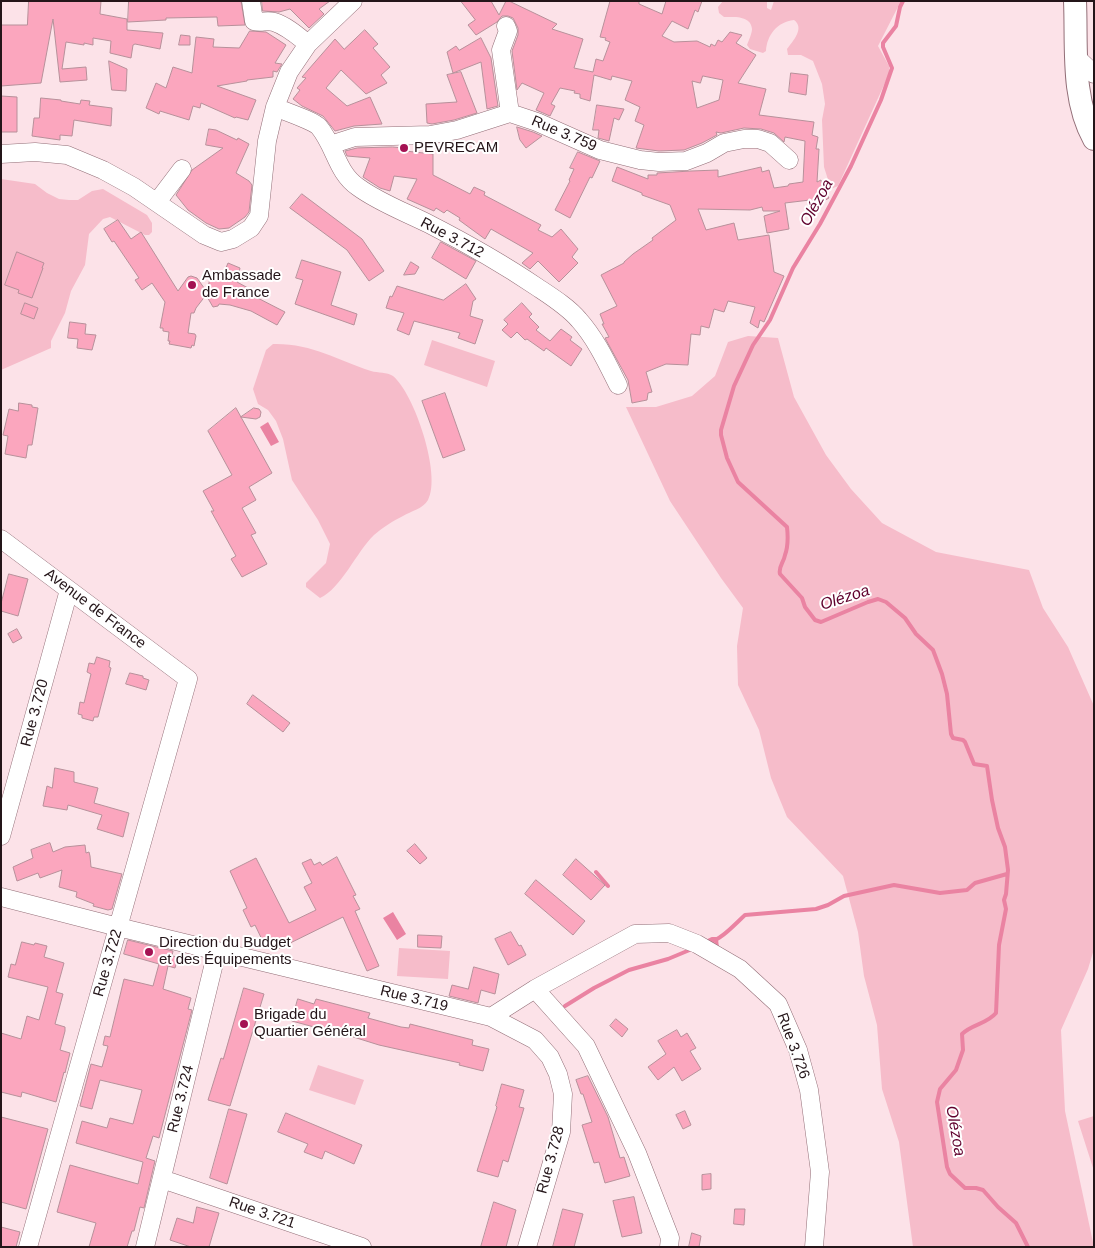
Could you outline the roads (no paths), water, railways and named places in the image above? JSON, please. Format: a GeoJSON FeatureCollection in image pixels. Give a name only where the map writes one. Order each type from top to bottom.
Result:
{"type":"FeatureCollection","features":[{"type":"Feature","properties":{"kind":"main road"},"geometry":{"type":"LineString","coordinates":[[1075,1],[1076,56],[1080,96],[1090,132],[1094,139]]}},
{"type":"Feature","properties":{"kind":"street"},"geometry":{"type":"LineString","coordinates":[[251,1],[256,22],[270,22],[283,25],[308,44]]}},
{"type":"Feature","properties":{"kind":"street"},"geometry":{"type":"LineString","coordinates":[[1,154],[35,152],[67,154],[103,170],[157,202],[204,236],[221,242],[233,239],[251,228],[259,216],[267,141],[275,107],[289,72],[308,44],[353,1]]}},
{"type":"Feature","properties":{"kind":"street"},"geometry":{"type":"LineString","coordinates":[[330,145],[355,137],[420,136],[457,130],[510,113],[502,50],[508,31],[506,26]]}},
{"type":"Feature","properties":{"kind":"street"},"geometry":{"type":"LineString","coordinates":[[1076,56],[1094,74]]}},
{"type":"Feature","properties":{"kind":"street","name":"Rue 3.712"},"geometry":{"type":"LineString","coordinates":[[275,107],[318,126],[337,161],[356,186],[464,243],[517,274],[563,305],[579,319],[597,344],[618,385]]}},
{"type":"Feature","properties":{"kind":"street","name":"Rue 3.759"},"geometry":{"type":"LineString","coordinates":[[510,113],[537,122],[600,150],[640,160],[659,162],[686,160],[707,153],[724,143],[744,139],[758,139],[770,143],[789,160]]}},
{"type":"Feature","properties":{"kind":"street"},"geometry":{"type":"LineString","coordinates":[[157,202],[182,169]]}},
{"type":"Feature","properties":{"kind":"street","name":"Avenue de France"},"geometry":{"type":"LineString","coordinates":[[1,539],[188,679]]}},
{"type":"Feature","properties":{"kind":"street","name":"Rue 3.720"},"geometry":{"type":"LineString","coordinates":[[1,836],[69,590]]}},
{"type":"Feature","properties":{"kind":"street","name":"Rue 3.722"},"geometry":{"type":"LineString","coordinates":[[28,1247],[188,679]]}},
{"type":"Feature","properties":{"kind":"street","name":"Rue 3.719"},"geometry":{"type":"LineString","coordinates":[[1,897],[491,1017]]}},
{"type":"Feature","properties":{"kind":"street","name":"Rue 3.726"},"geometry":{"type":"LineString","coordinates":[[534,989],[635,934],[669,933],[698,944],[740,969],[778,1004],[798,1050],[807,1082],[820,1172],[814,1247]]}},
{"type":"Feature","properties":{"kind":"street","name":"Rue 3.724"},"geometry":{"type":"LineString","coordinates":[[145,1247],[217,951]]}},
{"type":"Feature","properties":{"kind":"street"},"geometry":{"type":"LineString","coordinates":[[491,1017],[534,989],[586,1046],[637,1153],[670,1238],[669,1247]]}},
{"type":"Feature","properties":{"kind":"street","name":"Rue 3.728"},"geometry":{"type":"LineString","coordinates":[[491,1017],[535,1040],[550,1057],[558,1074],[563,1094],[561,1132],[527,1247]]}},
{"type":"Feature","properties":{"kind":"street","name":"Rue 3.721"},"geometry":{"type":"LineString","coordinates":[[162,1179],[362,1247]]}},
{"type":"Feature","properties":{"kind":"waterway","name":"Olézoa"},"geometry":{"type":"LineString","coordinates":[[903,1],[896,26],[883,43],[892,68],[881,100],[851,166],[820,224],[793,268],[770,320],[753,345],[734,386],[721,435],[727,458],[738,482],[787,527],[787,549],[780,574],[802,598],[805,607],[815,620],[821,622],[878,599],[886,602],[905,618],[916,634],[933,650],[947,694],[953,738],[965,742],[974,764],[987,766],[992,800],[998,828],[1005,847],[1008,870],[1004,900],[1006,909],[999,945],[996,1013],[988,1020],[962,1034],[963,1050],[956,1070],[940,1089],[937,1102],[947,1167],[950,1174],[965,1188],[983,1190],[1016,1223],[1028,1247]]}},
{"type":"Feature","properties":{"kind":"waterway"},"geometry":{"type":"LineString","coordinates":[[596,872],[608,886]]}},
{"type":"Feature","properties":{"kind":"waterway"},"geometry":{"type":"LineString","coordinates":[[708,943],[723,935],[745,915],[816,909],[844,896],[894,885],[940,893],[967,890],[975,883],[1007,874]]}},
{"type":"Feature","properties":{"kind":"waterway"},"geometry":{"type":"LineString","coordinates":[[706,942],[716,939],[717,948]]}},
{"type":"Feature","properties":{"kind":"waterway"},"geometry":{"type":"LineString","coordinates":[[565,1006],[629,970],[668,959],[692,949]]}},
{"type":"Feature","properties":{"kind":"place","name":"PEVRECAM"},"geometry":{"type":"Point","coordinates":[404,148]}},
{"type":"Feature","properties":{"kind":"place","name":"Ambassade de France"},"geometry":{"type":"Point","coordinates":[192,285]}},
{"type":"Feature","properties":{"kind":"place","name":"Direction du Budget et des Équipements"},"geometry":{"type":"Point","coordinates":[149,952]}},
{"type":"Feature","properties":{"kind":"place","name":"Brigade du Quartier Général"},"geometry":{"type":"Point","coordinates":[244,1024]}}]}
